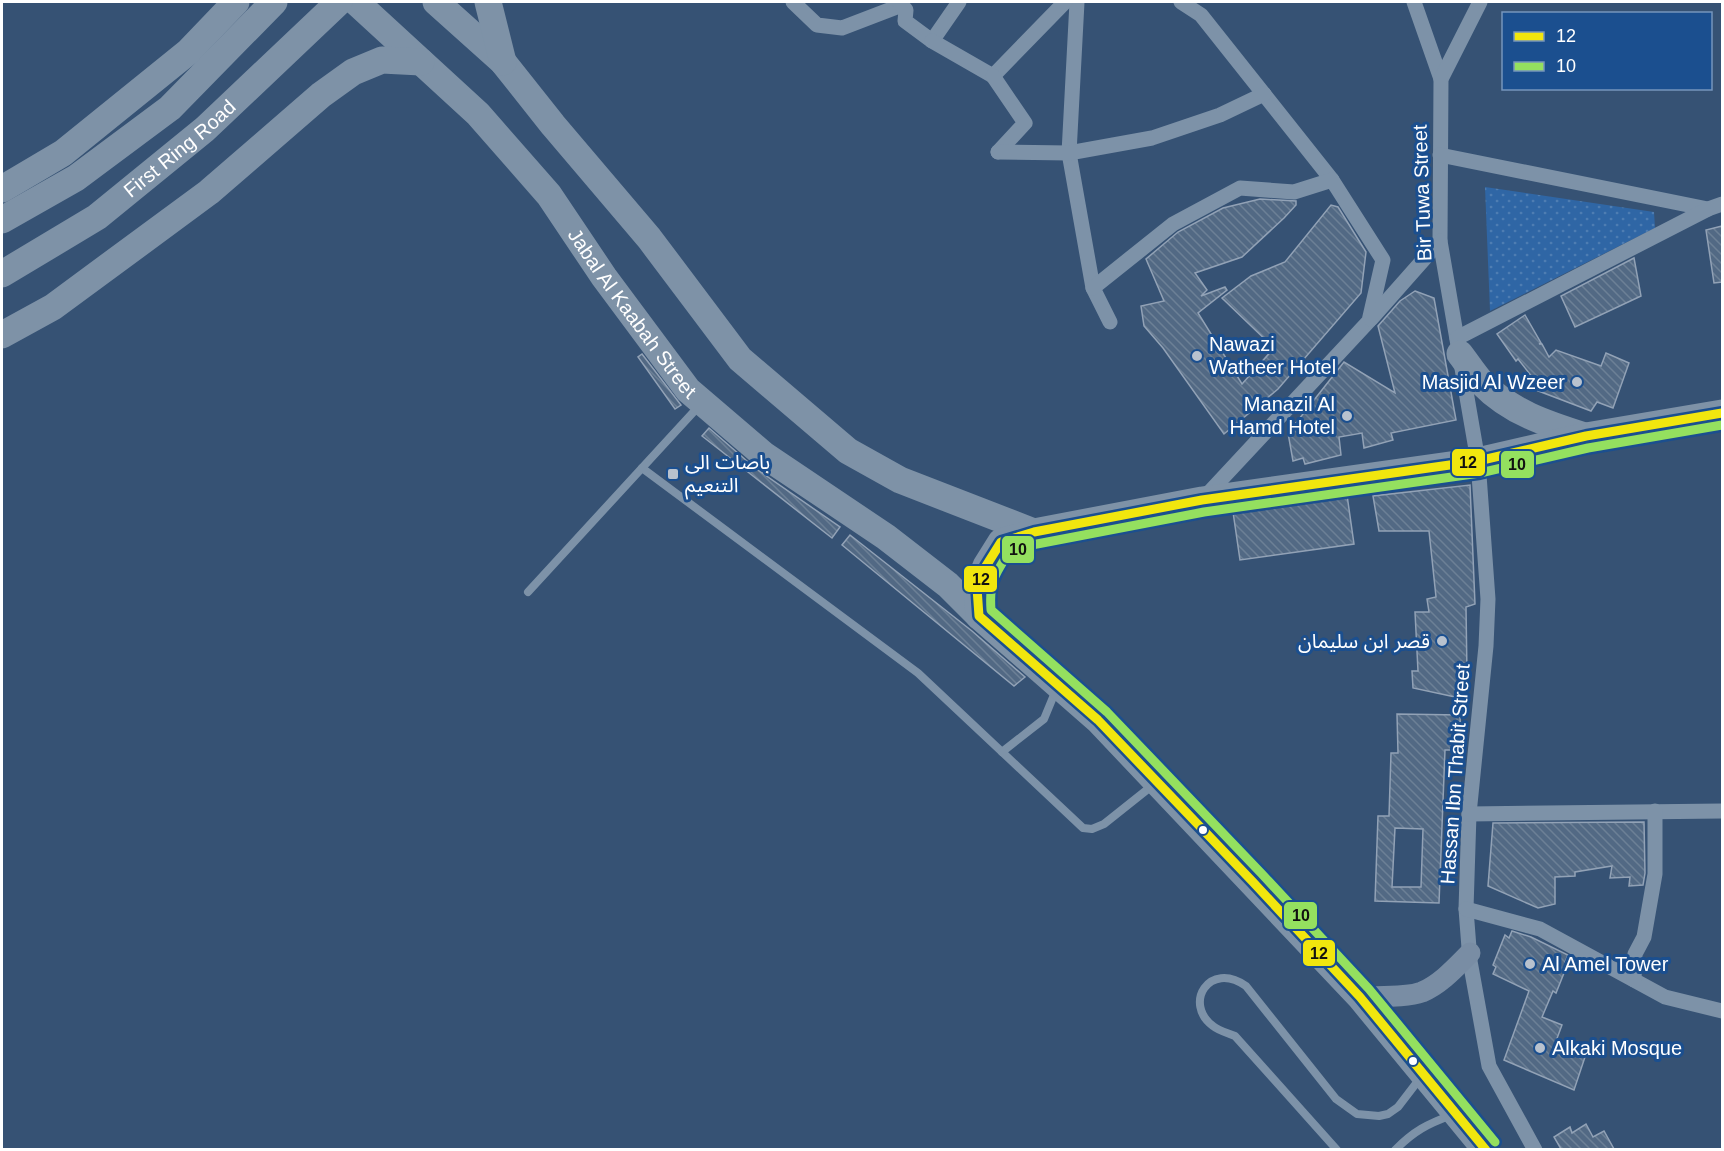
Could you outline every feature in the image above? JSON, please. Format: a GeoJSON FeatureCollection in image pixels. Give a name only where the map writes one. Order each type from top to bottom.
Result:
{"type":"FeatureCollection","features":[{"type":"Feature","properties":{"kind":"highway"},"geometry":{"type":"LineString","coordinates":[[2,189],[63,153],[188,52],[236,2]]}},
{"type":"Feature","properties":{"kind":"highway","name":"First Ring Road"},"geometry":{"type":"LineString","coordinates":[[2,220],[76,178],[170,108],[274,2]]}},
{"type":"Feature","properties":{"kind":"highway","name":"First Ring Road"},"geometry":{"type":"LineString","coordinates":[[2,274],[97,217],[126,194],[205,129],[339,2]]}},
{"type":"Feature","properties":{"kind":"highway","name":"Jabal Al Kaabah Street"},"geometry":{"type":"LineString","coordinates":[[356,2],[478,114],[549,195],[604,276],[688,390],[764,455],[886,537],[948,585],[979,616],[1098,720],[1360,997],[1486,1149]]}},
{"type":"Feature","properties":{"kind":"highway"},"geometry":{"type":"LineString","coordinates":[[436,2],[503,62],[649,238],[740,358],[848,451],[900,480],[1034,532]]}},
{"type":"Feature","properties":{"kind":"highway"},"geometry":{"type":"LineString","coordinates":[[488,2],[503,62]]}},
{"type":"Feature","properties":{"kind":"highway"},"geometry":{"type":"LineString","coordinates":[[2,335],[53,307],[209,192],[321,95],[353,72],[382,60],[421,62]]}},
{"type":"Feature","properties":{"kind":"highway"},"geometry":{"type":"LineString","coordinates":[[1458,346],[1482,383],[1509,406],[1546,424],[1586,436]]}},
{"type":"Feature","properties":{"kind":"highway"},"geometry":{"type":"LineString","coordinates":[[979,616],[976,588],[1001,542],[1034,532],[1202,500],[1478,461],[1586,436],[1722,413]]}},
{"type":"Feature","properties":{"kind":"street"},"geometry":{"type":"LineString","coordinates":[[794,2],[817,25],[842,28],[900,3],[906,10],[905,21],[932,41],[993,76],[1025,123],[998,152],[1069,153],[1152,138],[1220,115],[1264,94]]}},
{"type":"Feature","properties":{"kind":"street"},"geometry":{"type":"LineString","coordinates":[[932,41],[959,2]]}},
{"type":"Feature","properties":{"kind":"street"},"geometry":{"type":"LineString","coordinates":[[993,76],[1065,2]]}},
{"type":"Feature","properties":{"kind":"street"},"geometry":{"type":"LineString","coordinates":[[1077,2],[1069,153],[1093,288],[1110,322]]}},
{"type":"Feature","properties":{"kind":"street"},"geometry":{"type":"LineString","coordinates":[[1180,2],[1201,15],[1332,180],[1383,260],[1369,321]]}},
{"type":"Feature","properties":{"kind":"street"},"geometry":{"type":"LineString","coordinates":[[1414,2],[1441,79]]}},
{"type":"Feature","properties":{"kind":"street","name":"Bir Tuwa Street"},"geometry":{"type":"LineString","coordinates":[[1478,461],[1440,242],[1440,155],[1441,79],[1480,2]]}},
{"type":"Feature","properties":{"kind":"street"},"geometry":{"type":"LineString","coordinates":[[1440,155],[1715,206]]}},
{"type":"Feature","properties":{"kind":"street"},"geometry":{"type":"LineString","coordinates":[[1093,288],[1173,225],[1240,188],[1294,192],[1332,180]]}},
{"type":"Feature","properties":{"kind":"street"},"geometry":{"type":"LineString","coordinates":[[1458,346],[1715,206]]}},
{"type":"Feature","properties":{"kind":"street"},"geometry":{"type":"LineString","coordinates":[[1202,500],[1440,242]]}},
{"type":"Feature","properties":{"kind":"street","name":"Hassan Ibn Thabit Street"},"geometry":{"type":"LineString","coordinates":[[1478,461],[1488,599],[1486,646],[1469,814],[1466,909],[1470,953],[1489,1066],[1535,1149]]}},
{"type":"Feature","properties":{"kind":"street"},"geometry":{"type":"LineString","coordinates":[[1634,980],[1635,954],[1644,937],[1655,874],[1655,811]]}},
{"type":"Feature","properties":{"kind":"street"},"geometry":{"type":"LineString","coordinates":[[1469,814],[1722,811]]}},
{"type":"Feature","properties":{"kind":"street"},"geometry":{"type":"LineString","coordinates":[[1466,909],[1540,929],[1665,997],[1722,1011]]}},
{"type":"Feature","properties":{"kind":"street"},"geometry":{"type":"LineString","coordinates":[[1360,997],[1421,992],[1448,975],[1470,953]]}},
{"type":"Feature","properties":{"kind":"lane"},"geometry":{"type":"LineString","coordinates":[[528,592],[702,402]]}},
{"type":"Feature","properties":{"kind":"lane"},"geometry":{"type":"LineString","coordinates":[[642,468],[918,673],[1083,828],[1092,829],[1104,824],[1156,782]]}},
{"type":"Feature","properties":{"kind":"lane"},"geometry":{"type":"LineString","coordinates":[[1002,752],[1044,719],[1051,707],[1058,685]]}},
{"type":"Feature","properties":{"kind":"lane"},"geometry":{"type":"LineString","coordinates":[[1337,1149],[1235,1036],[1212,1026],[1200,1011],[1200,997],[1205,987],[1215,979],[1225,976],[1235,978],[1246,986],[1336,1099],[1357,1114],[1379,1116],[1388,1114],[1398,1107],[1424,1074]]}},
{"type":"Feature","properties":{"kind":"lane"},"geometry":{"type":"LineString","coordinates":[[1395,1149],[1410,1134],[1425,1125],[1457,1113]]}},
{"type":"Feature","properties":{"kind":"shaded area"},"geometry":{"type":"Polygon","coordinates":[[[1485,187],[1654,212],[1655,228],[1490,311],[1485,187]]]}},
{"type":"Feature","properties":{"kind":"building"},"geometry":{"type":"Polygon","coordinates":[[[1260,199],[1296,201],[1296,205],[1242,257],[1195,273],[1207,290],[1201,296],[1225,287],[1227,290],[1198,313],[1242,384],[1274,348],[1222,298],[1251,276],[1285,262],[1331,205],[1338,207],[1366,252],[1361,293],[1278,389],[1224,434],[1163,348],[1144,326],[1141,306],[1164,301],[1146,259],[1178,232],[1223,208],[1260,199]]]}},
{"type":"Feature","properties":{"kind":"building"},"geometry":{"type":"Polygon","coordinates":[[[1722,226],[1722,282],[1714,283],[1706,230],[1722,226]]]}},
{"type":"Feature","properties":{"kind":"building"},"geometry":{"type":"Polygon","coordinates":[[[1634,258],[1641,296],[1575,327],[1561,296],[1634,258]]]}},
{"type":"Feature","properties":{"kind":"building"},"geometry":{"type":"Polygon","coordinates":[[[1415,291],[1434,298],[1456,420],[1391,433],[1393,440],[1364,448],[1362,433],[1339,437],[1341,455],[1305,464],[1303,458],[1293,461],[1288,433],[1344,362],[1395,393],[1378,326],[1400,301],[1415,291]]]}},
{"type":"Feature","properties":{"kind":"building","name":"Masjid Al Wzeer"},"geometry":{"type":"Polygon","coordinates":[[[1525,315],[1541,343],[1539,344],[1542,344],[1549,357],[1556,350],[1601,366],[1606,353],[1629,363],[1613,408],[1597,402],[1591,411],[1528,387],[1533,378],[1518,359],[1516,361],[1497,334],[1525,315]]]}},
{"type":"Feature","properties":{"kind":"building"},"geometry":{"type":"Polygon","coordinates":[[[642,354],[681,405],[675,409],[638,357],[642,354]]]}},
{"type":"Feature","properties":{"kind":"building"},"geometry":{"type":"Polygon","coordinates":[[[709,428],[755,468],[840,527],[832,538],[702,436],[709,428]]]}},
{"type":"Feature","properties":{"kind":"building","name":"قصر ابن سليمان"},"geometry":{"type":"Polygon","coordinates":[[[1470,485],[1475,604],[1466,607],[1467,674],[1460,674],[1460,698],[1413,688],[1412,671],[1418,671],[1415,612],[1429,612],[1427,599],[1436,597],[1429,531],[1379,531],[1373,496],[1470,485]]]}},
{"type":"Feature","properties":{"kind":"building"},"geometry":{"type":"Polygon","coordinates":[[[1347,495],[1354,544],[1240,560],[1233,512],[1347,495]]]}},
{"type":"Feature","properties":{"kind":"building"},"geometry":{"type":"Polygon","coordinates":[[[850,535],[972,631],[1025,677],[1014,686],[842,545],[850,535]]]}},
{"type":"Feature","properties":{"kind":"building"},"geometry":{"type":"Polygon","coordinates":[[[1397,714],[1460,715],[1461,750],[1445,750],[1439,903],[1375,901],[1378,816],[1389,816],[1391,753],[1398,753],[1397,714]],[[1395,828],[1392,887],[1421,887],[1423,829],[1395,828]]]}},
{"type":"Feature","properties":{"kind":"building"},"geometry":{"type":"Polygon","coordinates":[[[1644,822],[1645,873],[1643,885],[1629,886],[1630,877],[1610,878],[1612,866],[1575,872],[1575,876],[1555,877],[1555,904],[1538,908],[1488,886],[1493,823],[1644,822]]]}},
{"type":"Feature","properties":{"kind":"building"},"geometry":{"type":"Polygon","coordinates":[[[1512,931],[1531,937],[1568,955],[1565,962],[1568,963],[1556,993],[1553,991],[1542,1017],[1562,1025],[1556,1041],[1586,1054],[1574,1090],[1504,1060],[1529,991],[1493,974],[1496,967],[1493,965],[1505,935],[1509,938],[1512,931]]]}},
{"type":"Feature","properties":{"kind":"building"},"geometry":{"type":"Polygon","coordinates":[[[1586,1124],[1593,1137],[1604,1131],[1614,1149],[1561,1149],[1554,1137],[1570,1127],[1572,1133],[1586,1124]]]}},
{"type":"Feature","properties":{"kind":"transit line","name":"12"},"geometry":{"type":"LineString","coordinates":[[1486,1150],[1360,997],[1252,881],[1098,720],[979,616],[977,588],[986,566],[1001,542],[1034,532],[1202,500],[1478,461],[1586,436],[1722,413]]}},
{"type":"Feature","properties":{"kind":"transit line","name":"10"},"geometry":{"type":"LineString","coordinates":[[1495,1142],[1369,989],[1261,873],[1107,712],[991,610],[994,580],[1009,552],[1037,544],[1204,512],[1480,473],[1588,448],[1722,425]]}},
{"type":"Feature","properties":{"kind":"place","name":"Nawazi Watheer Hotel"},"geometry":{"type":"Point","coordinates":[1197,356]}},
{"type":"Feature","properties":{"kind":"place","name":"Masjid Al Wzeer"},"geometry":{"type":"Point","coordinates":[1577,382]}},
{"type":"Feature","properties":{"kind":"place","name":"Manazil Al Hamd Hotel"},"geometry":{"type":"Point","coordinates":[1347,416]}},
{"type":"Feature","properties":{"kind":"place","name":"باصات الى التنعيم"},"geometry":{"type":"Point","coordinates":[673,474]}},
{"type":"Feature","properties":{"kind":"place","name":"قصر ابن سليمان"},"geometry":{"type":"Point","coordinates":[1442,641]}},
{"type":"Feature","properties":{"kind":"place","name":"Al Amel Tower"},"geometry":{"type":"Point","coordinates":[1530,964]}},
{"type":"Feature","properties":{"kind":"place","name":"Alkaki Mosque"},"geometry":{"type":"Point","coordinates":[1540,1048]}}]}
